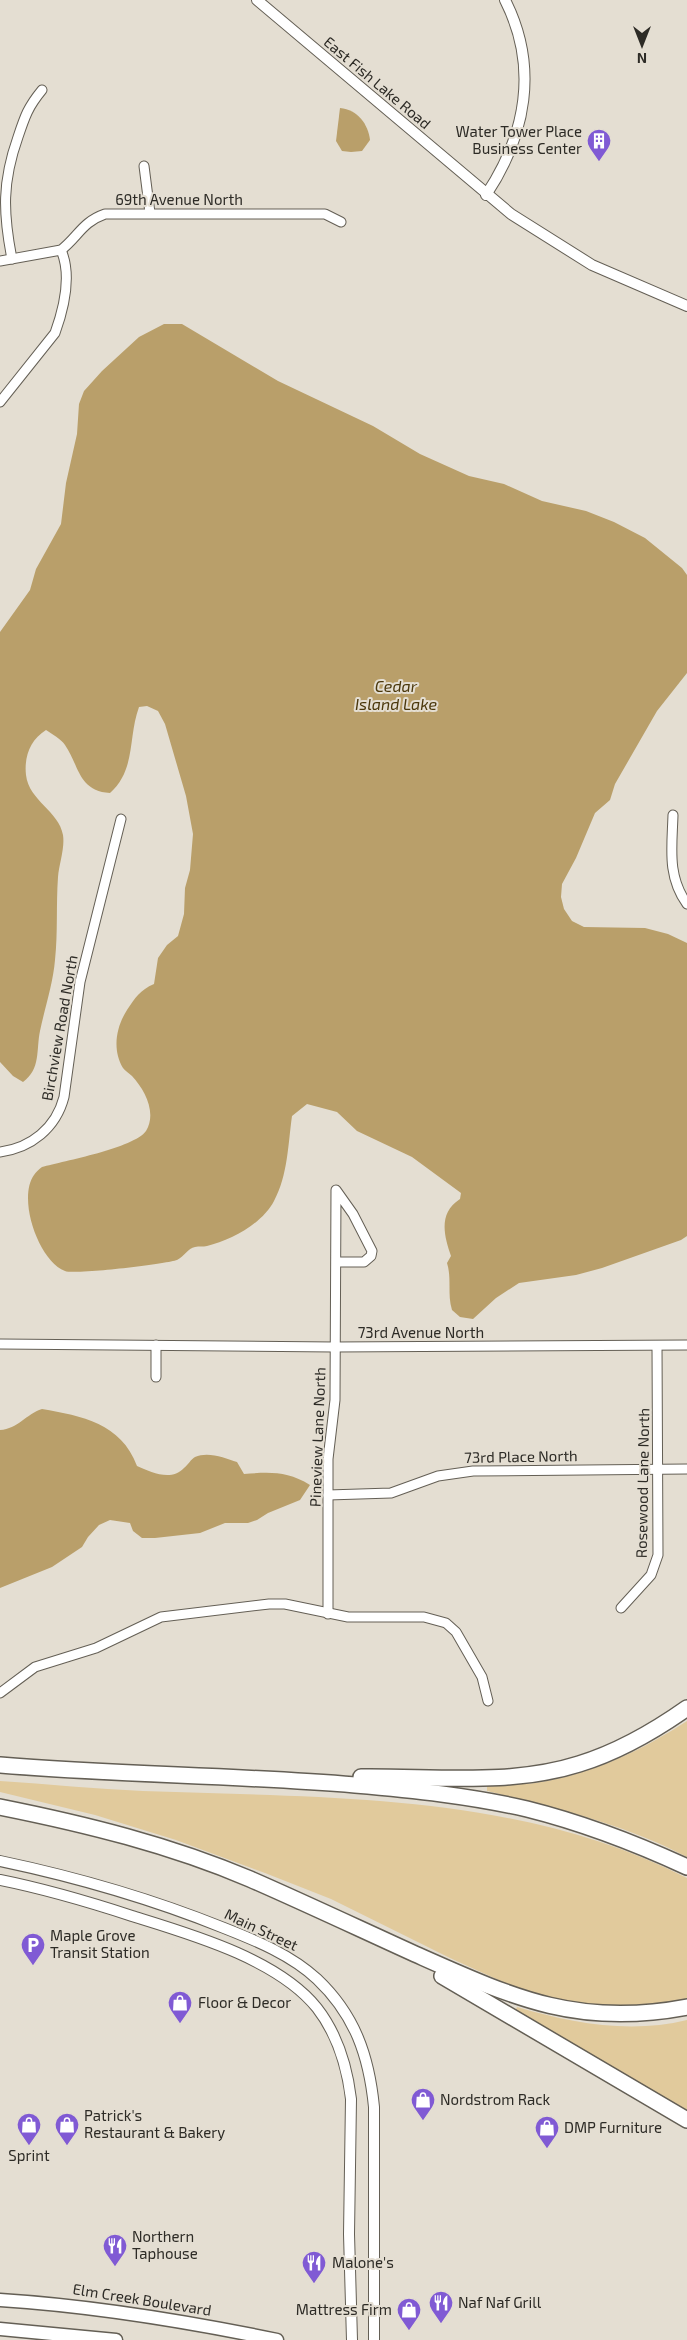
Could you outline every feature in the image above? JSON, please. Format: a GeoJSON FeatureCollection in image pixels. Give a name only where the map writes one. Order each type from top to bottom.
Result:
{"type":"FeatureCollection","features":[{"type":"Feature","properties":{"kind":"highway"},"geometry":{"type":"LineString","coordinates":[[232,1778],[494,1778],[538,1773],[578,1765],[618,1750],[659,1727],[687,1708]]}},
{"type":"Feature","properties":{"kind":"highway"},"geometry":{"type":"LineString","coordinates":[[0,1765],[391,1788],[481,1800],[526,1809],[596,1829],[687,1867]]}},
{"type":"Feature","properties":{"kind":"highway"},"geometry":{"type":"LineString","coordinates":[[0,1807],[79,1824],[154,1844],[249,1878],[474,1981],[514,1997],[552,2007],[590,2012],[635,2013],[687,2006]]}},
{"type":"Feature","properties":{"kind":"highway"},"geometry":{"type":"LineString","coordinates":[[303,1903],[456,1984],[687,2120]]}},
{"type":"Feature","properties":{"kind":"main road","name":"Elm Creek Boulevard"},"geometry":{"type":"LineString","coordinates":[[0,2300],[53,2303],[115,2311],[198,2324],[277,2340]]}},
{"type":"Feature","properties":{"kind":"main road"},"geometry":{"type":"LineString","coordinates":[[0,2329],[116,2340]]}},
{"type":"Feature","properties":{"kind":"street","name":"East Fish Lake Road"},"geometry":{"type":"LineString","coordinates":[[257,0],[486,195],[550,241],[585,261],[687,306]]}},
{"type":"Feature","properties":{"kind":"street"},"geometry":{"type":"LineString","coordinates":[[486,195],[512,150],[518,132],[524,95],[524,65],[520,38],[505,0]]}},
{"type":"Feature","properties":{"kind":"street"},"geometry":{"type":"LineString","coordinates":[[12,258],[4,210],[7,174],[28,107],[42,90]]}},
{"type":"Feature","properties":{"kind":"street"},"geometry":{"type":"LineString","coordinates":[[144,166],[150,213]]}},
{"type":"Feature","properties":{"kind":"street","name":"69th Avenue North"},"geometry":{"type":"LineString","coordinates":[[61,250],[69,244],[82,226],[98,217],[117,213],[325,214],[341,222]]}},
{"type":"Feature","properties":{"kind":"street"},"geometry":{"type":"LineString","coordinates":[[0,260],[61,250],[67,268],[67,278],[55,333],[0,402]]}},
{"type":"Feature","properties":{"kind":"street"},"geometry":{"type":"LineString","coordinates":[[673,815],[673,879],[687,904]]}},
{"type":"Feature","properties":{"kind":"street","name":"Birchview Road North"},"geometry":{"type":"LineString","coordinates":[[0,1152],[16,1149],[29,1143],[48,1128],[60,1110],[64,1097],[80,982],[121,818]]}},
{"type":"Feature","properties":{"kind":"street","name":"Pineview Lane North"},"geometry":{"type":"LineString","coordinates":[[328,1614],[329,1445],[335,1400],[336,1190],[353,1214],[372,1251],[371,1256],[364,1262],[336,1262]]}},
{"type":"Feature","properties":{"kind":"street","name":"73rd Avenue North"},"geometry":{"type":"LineString","coordinates":[[0,1344],[334,1347],[687,1345]]}},
{"type":"Feature","properties":{"kind":"street"},"geometry":{"type":"LineString","coordinates":[[156,1345],[156,1377]]}},
{"type":"Feature","properties":{"kind":"street","name":"Rosewood Lane North"},"geometry":{"type":"LineString","coordinates":[[621,1608],[651,1575],[656,1565],[659,1544],[657,1346]]}},
{"type":"Feature","properties":{"kind":"street","name":"73rd Place North"},"geometry":{"type":"LineString","coordinates":[[328,1495],[391,1493],[438,1476],[473,1471],[687,1470]]}},
{"type":"Feature","properties":{"kind":"street"},"geometry":{"type":"LineString","coordinates":[[0,1693],[35,1666],[96,1648],[161,1617],[269,1604],[285,1604],[348,1617],[424,1617],[446,1623],[456,1632],[482,1677],[488,1701]]}},
{"type":"Feature","properties":{"kind":"street","name":"Main Street"},"geometry":{"type":"LineString","coordinates":[[0,1861],[136,1896],[223,1928],[286,1956],[303,1968],[331,1994],[354,2029],[363,2048],[371,2077],[374,2107],[374,2340]]}},
{"type":"Feature","properties":{"kind":"street","name":"Main Street"},"geometry":{"type":"LineString","coordinates":[[0,1880],[93,1904],[173,1929],[236,1954],[289,1981],[316,2008],[328,2024],[340,2050],[348,2078],[351,2099],[349,2234],[352,2340]]}},
{"type":"Feature","properties":{"kind":"shaded area"},"geometry":{"type":"Polygon","coordinates":[[[687,1721],[687,1857],[663,1845],[614,1826],[487,1791],[487,1786],[528,1784],[580,1773],[635,1751],[687,1721]]]}},
{"type":"Feature","properties":{"kind":"shaded area"},"geometry":{"type":"Polygon","coordinates":[[[0,1781],[125,1790],[352,1799],[421,1805],[489,1815],[557,1829],[623,1850],[687,1878],[687,1999],[634,2007],[592,2005],[555,1999],[518,1989],[450,1958],[331,1899],[176,1840],[95,1815],[0,1792],[0,1781]]]}},
{"type":"Feature","properties":{"kind":"shaded area"},"geometry":{"type":"Polygon","coordinates":[[[517,2007],[558,2018],[601,2025],[644,2026],[687,2020],[687,2112],[515,2011],[517,2007]]]}},
{"type":"Feature","properties":{"kind":"water"},"geometry":{"type":"Polygon","coordinates":[[[340,108],[357,115],[364,123],[370,140],[362,151],[342,151],[336,141],[340,108]]]}},
{"type":"Feature","properties":{"kind":"water","name":"Cedar Island Lake"},"geometry":{"type":"Polygon","coordinates":[[[164,324],[182,324],[278,381],[373,426],[420,454],[469,476],[504,484],[542,501],[586,511],[614,522],[645,538],[682,568],[687,575],[687,673],[657,711],[615,784],[610,800],[595,813],[576,858],[562,884],[561,897],[564,909],[572,921],[584,927],[645,928],[668,934],[687,943],[687,1236],[681,1240],[602,1268],[576,1275],[519,1283],[496,1298],[473,1319],[460,1317],[452,1310],[451,1304],[447,1263],[451,1256],[446,1241],[445,1225],[448,1211],[460,1199],[461,1193],[412,1157],[357,1131],[337,1112],[307,1104],[292,1116],[285,1170],[274,1201],[262,1217],[236,1235],[207,1246],[193,1248],[177,1260],[169,1262],[85,1272],[65,1271],[56,1265],[39,1243],[29,1213],[29,1186],[34,1175],[42,1167],[98,1153],[128,1143],[146,1131],[149,1124],[150,1109],[145,1095],[132,1076],[124,1069],[117,1054],[118,1031],[123,1017],[135,998],[154,984],[158,958],[167,945],[178,936],[184,914],[185,888],[190,870],[193,834],[186,796],[165,724],[158,711],[147,706],[139,707],[128,764],[118,784],[110,793],[99,791],[85,782],[65,745],[46,730],[32,744],[26,762],[28,784],[32,792],[56,819],[63,835],[63,845],[58,877],[54,969],[40,1031],[37,1059],[33,1071],[23,1082],[13,1076],[0,1062],[0,632],[30,590],[36,569],[61,524],[66,483],[77,434],[79,404],[84,391],[102,371],[139,337],[164,324]]]}},
{"type":"Feature","properties":{"kind":"water"},"geometry":{"type":"Polygon","coordinates":[[[42,1409],[71,1415],[98,1424],[121,1440],[130,1451],[137,1466],[155,1473],[173,1474],[179,1472],[195,1457],[211,1455],[237,1462],[244,1474],[286,1475],[302,1480],[310,1485],[300,1500],[268,1513],[257,1520],[248,1523],[225,1523],[200,1533],[142,1538],[133,1531],[130,1523],[110,1520],[99,1525],[82,1547],[52,1567],[0,1588],[0,1430],[12,1427],[42,1409]]]}},
{"type":"Feature","properties":{"kind":"place","name":"Water Tower Place Business Center"},"geometry":{"type":"Point","coordinates":[599,162]}},
{"type":"Feature","properties":{"kind":"place","name":"Maple Grove Transit Station"},"geometry":{"type":"Point","coordinates":[33,1966]}},
{"type":"Feature","properties":{"kind":"place","name":"Floor & Decor"},"geometry":{"type":"Point","coordinates":[180,2024]}},
{"type":"Feature","properties":{"kind":"place","name":"Nordstrom Rack"},"geometry":{"type":"Point","coordinates":[423,2121]}},
{"type":"Feature","properties":{"kind":"place","name":"Sprint"},"geometry":{"type":"Point","coordinates":[29,2146]}},
{"type":"Feature","properties":{"kind":"place","name":"Patrick's Restaurant & Bakery"},"geometry":{"type":"Point","coordinates":[67,2146]}},
{"type":"Feature","properties":{"kind":"place","name":"DMP Furniture"},"geometry":{"type":"Point","coordinates":[547,2149]}},
{"type":"Feature","properties":{"kind":"place","name":"Northern Taphouse"},"geometry":{"type":"Point","coordinates":[115,2267]}},
{"type":"Feature","properties":{"kind":"place","name":"Malone's"},"geometry":{"type":"Point","coordinates":[314,2284]}},
{"type":"Feature","properties":{"kind":"place","name":"Naf Naf Grill"},"geometry":{"type":"Point","coordinates":[441,2324]}},
{"type":"Feature","properties":{"kind":"place","name":"Mattress Firm"},"geometry":{"type":"Point","coordinates":[409,2331]}}]}
